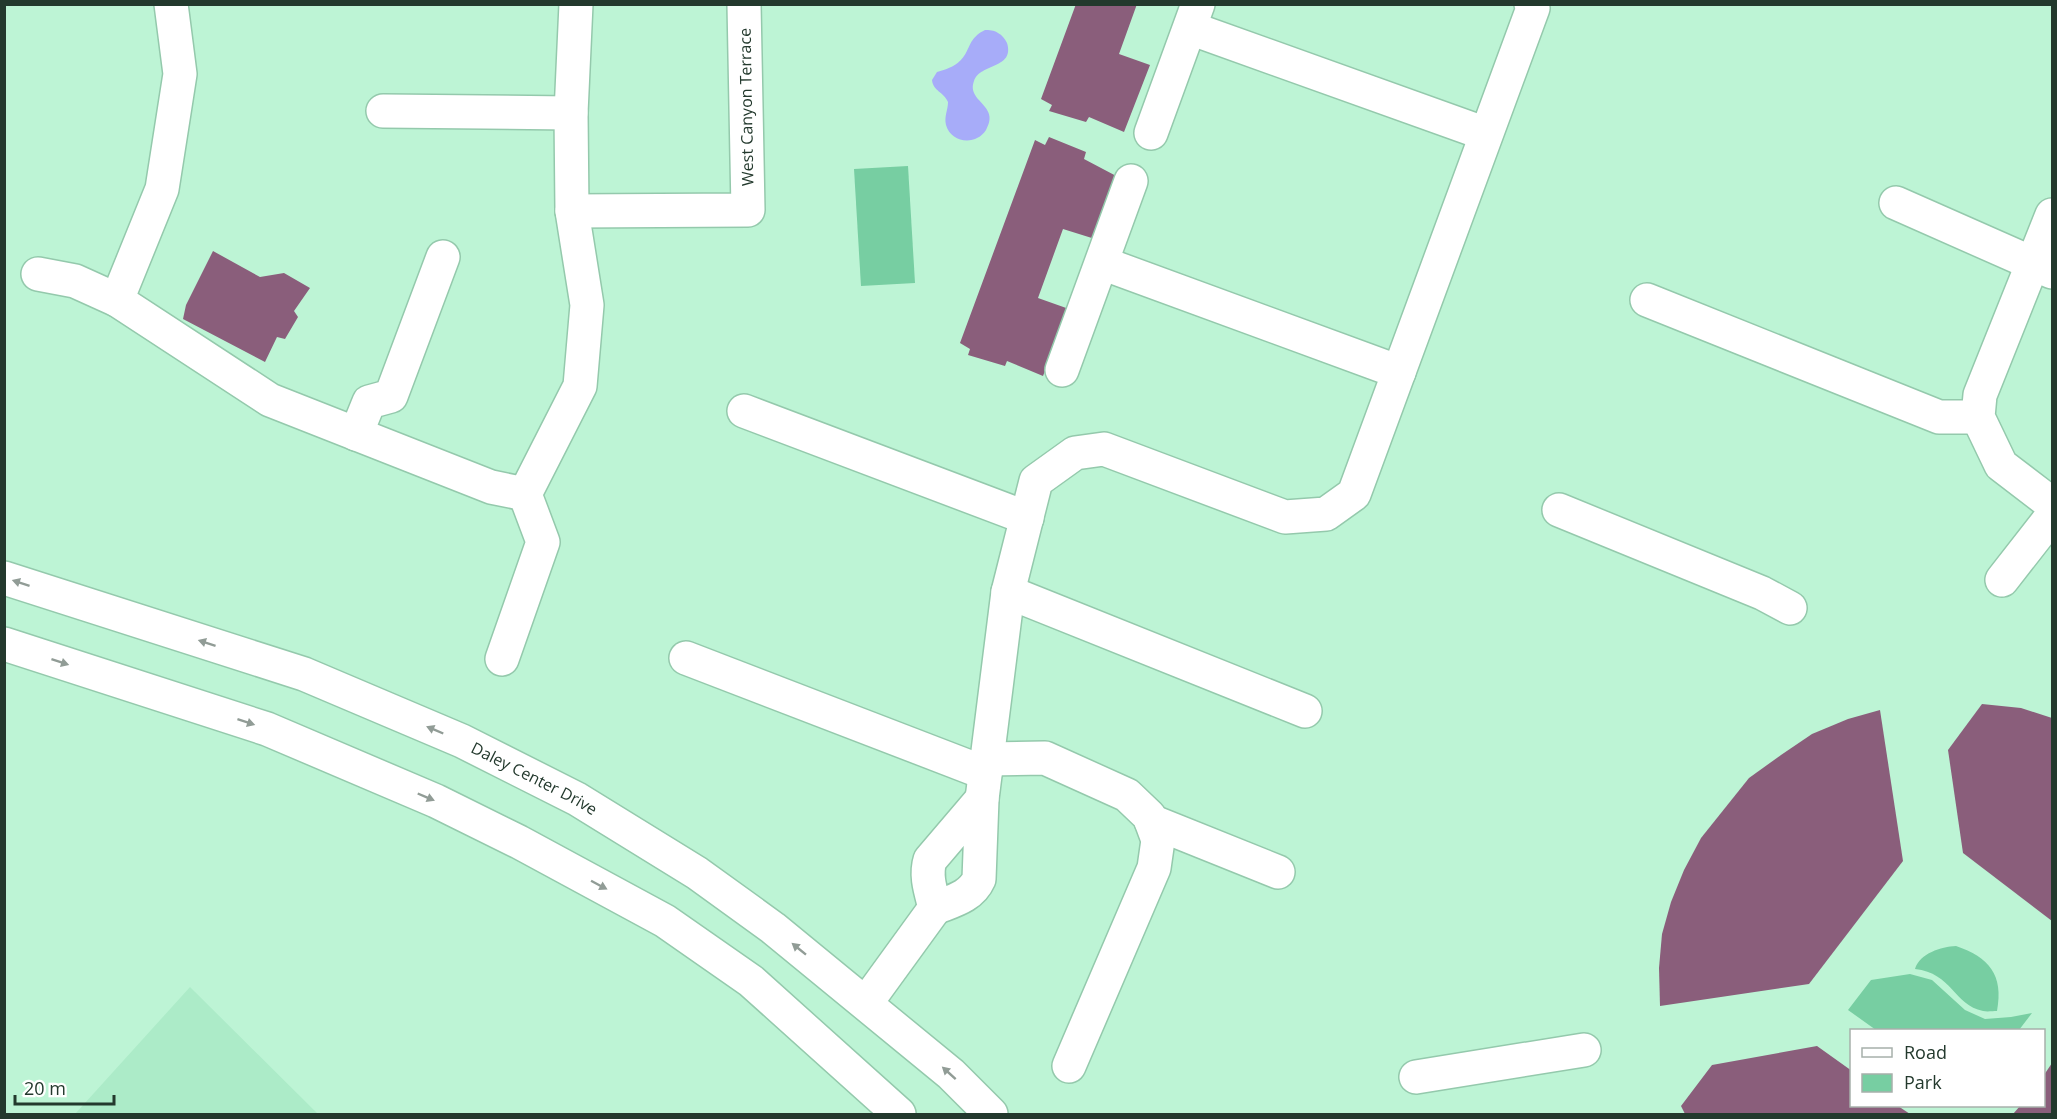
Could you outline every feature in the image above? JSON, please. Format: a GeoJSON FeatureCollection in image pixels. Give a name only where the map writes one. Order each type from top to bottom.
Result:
{"type":"FeatureCollection","features":[{"type":"Feature","properties":{"kind":"street"},"geometry":{"type":"LineString","coordinates":[[117,300],[162,189],[180,74],[171,4]]}},
{"type":"Feature","properties":{"kind":"street"},"geometry":{"type":"LineString","coordinates":[[502,658],[543,542],[525,494],[580,386],[587,304],[572,211],[571,113],[576,4]]}},
{"type":"Feature","properties":{"kind":"street","name":"West Canyon Terrace"},"geometry":{"type":"LineString","coordinates":[[572,211],[748,210],[744,4]]}},
{"type":"Feature","properties":{"kind":"street"},"geometry":{"type":"LineString","coordinates":[[866,1003],[935,908],[969,893],[979,879],[984,777],[1008,592],[1036,481],[1075,453],[1104,449],[1285,517],[1326,514],[1354,494],[1533,8],[1532,4]]}},
{"type":"Feature","properties":{"kind":"street"},"geometry":{"type":"LineString","coordinates":[[1151,133],[1194,16],[1486,134]]}},
{"type":"Feature","properties":{"kind":"street"},"geometry":{"type":"LineString","coordinates":[[383,111],[571,113]]}},
{"type":"Feature","properties":{"kind":"street"},"geometry":{"type":"LineString","coordinates":[[1062,370],[1131,181]]}},
{"type":"Feature","properties":{"kind":"street"},"geometry":{"type":"LineString","coordinates":[[1896,203],[2043,268]]}},
{"type":"Feature","properties":{"kind":"street"},"geometry":{"type":"LineString","coordinates":[[2052,216],[2043,268],[1980,395],[1978,417],[2001,465],[2052,504]]}},
{"type":"Feature","properties":{"kind":"street"},"geometry":{"type":"LineString","coordinates":[[356,434],[369,402],[391,396],[443,257]]}},
{"type":"Feature","properties":{"kind":"street"},"geometry":{"type":"LineString","coordinates":[[1102,263],[1399,372]]}},
{"type":"Feature","properties":{"kind":"street"},"geometry":{"type":"LineString","coordinates":[[38,274],[75,281],[117,300],[270,400],[491,487],[525,494]]}},
{"type":"Feature","properties":{"kind":"street"},"geometry":{"type":"LineString","coordinates":[[1647,300],[1939,417],[1978,417]]}},
{"type":"Feature","properties":{"kind":"street"},"geometry":{"type":"LineString","coordinates":[[744,411],[1027,518]]}},
{"type":"Feature","properties":{"kind":"street"},"geometry":{"type":"LineString","coordinates":[[1559,510],[1762,593],[1790,608]]}},
{"type":"Feature","properties":{"kind":"street"},"geometry":{"type":"LineString","coordinates":[[2002,580],[2052,516]]}},
{"type":"Feature","properties":{"kind":"street","name":"Daley Center Drive"},"geometry":{"type":"LineString","coordinates":[[4,578],[304,674],[462,741],[577,800],[697,873],[773,928],[951,1074],[991,1114]]}},
{"type":"Feature","properties":{"kind":"street"},"geometry":{"type":"LineString","coordinates":[[1008,592],[1305,711]]}},
{"type":"Feature","properties":{"kind":"street"},"geometry":{"type":"LineString","coordinates":[[4,644],[267,729],[436,801],[519,842],[665,921],[751,981],[899,1114]]}},
{"type":"Feature","properties":{"kind":"street"},"geometry":{"type":"LineString","coordinates":[[686,658],[984,777],[1045,758],[1127,795],[1149,816],[1158,840],[1154,868],[1069,1066]]}},
{"type":"Feature","properties":{"kind":"street"},"geometry":{"type":"LineString","coordinates":[[935,908],[927,868],[984,777]]}},
{"type":"Feature","properties":{"kind":"street"},"geometry":{"type":"LineString","coordinates":[[1151,821],[1278,872]]}},
{"type":"Feature","properties":{"kind":"street"},"geometry":{"type":"LineString","coordinates":[[1416,1077],[1584,1050]]}},
{"type":"Feature","properties":{"kind":"shaded area"},"geometry":{"type":"Polygon","coordinates":[[[190,987],[318,1114],[75,1114],[190,987]]]}},
{"type":"Feature","properties":{"kind":"green space"},"geometry":{"type":"Polygon","coordinates":[[[908,166],[915,283],[861,286],[854,169],[908,166]]]}},
{"type":"Feature","properties":{"kind":"green space"},"geometry":{"type":"Polygon","coordinates":[[[1956,946],[1968,950],[1992,969],[1998,987],[1997,1011],[1973,1008],[1937,976],[1915,969],[1926,955],[1938,949],[1956,946]]]}},
{"type":"Feature","properties":{"kind":"green space"},"geometry":{"type":"Polygon","coordinates":[[[1910,974],[1932,980],[1965,1010],[1985,1019],[2032,1013],[2020,1029],[1875,1029],[1848,1010],[1871,980],[1910,974]]]}},
{"type":"Feature","properties":{"kind":"water"},"geometry":{"type":"Polygon","coordinates":[[[985,30],[995,31],[1002,36],[1007,43],[1008,51],[1002,62],[977,75],[974,81],[975,94],[989,115],[986,130],[982,135],[970,140],[958,139],[953,136],[946,125],[948,102],[934,87],[932,80],[937,72],[958,63],[977,35],[985,30]]]}},
{"type":"Feature","properties":{"kind":"building"},"geometry":{"type":"Polygon","coordinates":[[[1076,4],[1137,4],[1119,54],[1150,65],[1124,132],[1089,117],[1086,122],[1049,111],[1052,105],[1041,99],[1076,4]]]}},
{"type":"Feature","properties":{"kind":"building"},"geometry":{"type":"Polygon","coordinates":[[[1049,137],[1086,152],[1084,159],[1120,178],[1095,239],[1063,229],[1038,298],[1069,309],[1043,376],[1007,361],[1005,366],[968,355],[970,349],[960,343],[1035,140],[1045,145],[1049,137]]]}},
{"type":"Feature","properties":{"kind":"building"},"geometry":{"type":"Polygon","coordinates":[[[213,251],[260,277],[284,273],[310,288],[294,311],[298,317],[285,339],[277,337],[265,362],[183,319],[186,305],[213,251]]]}},
{"type":"Feature","properties":{"kind":"building"},"geometry":{"type":"Polygon","coordinates":[[[1982,704],[2021,708],[2052,718],[2052,921],[1963,853],[1948,750],[1982,704]]]}},
{"type":"Feature","properties":{"kind":"building"},"geometry":{"type":"Polygon","coordinates":[[[1880,710],[1903,861],[1809,984],[1660,1006],[1659,968],[1662,934],[1671,902],[1684,870],[1701,838],[1749,778],[1781,755],[1812,734],[1848,719],[1880,710]]]}},
{"type":"Feature","properties":{"kind":"building"},"geometry":{"type":"Polygon","coordinates":[[[1817,1046],[1850,1070],[1850,1107],[1900,1107],[1910,1114],[1685,1114],[1681,1106],[1712,1065],[1817,1046]]]}},
{"type":"Feature","properties":{"kind":"building"},"geometry":{"type":"Polygon","coordinates":[[[2052,1063],[2052,1114],[2013,1114],[2019,1107],[2045,1107],[2045,1074],[2052,1063]]]}}]}
